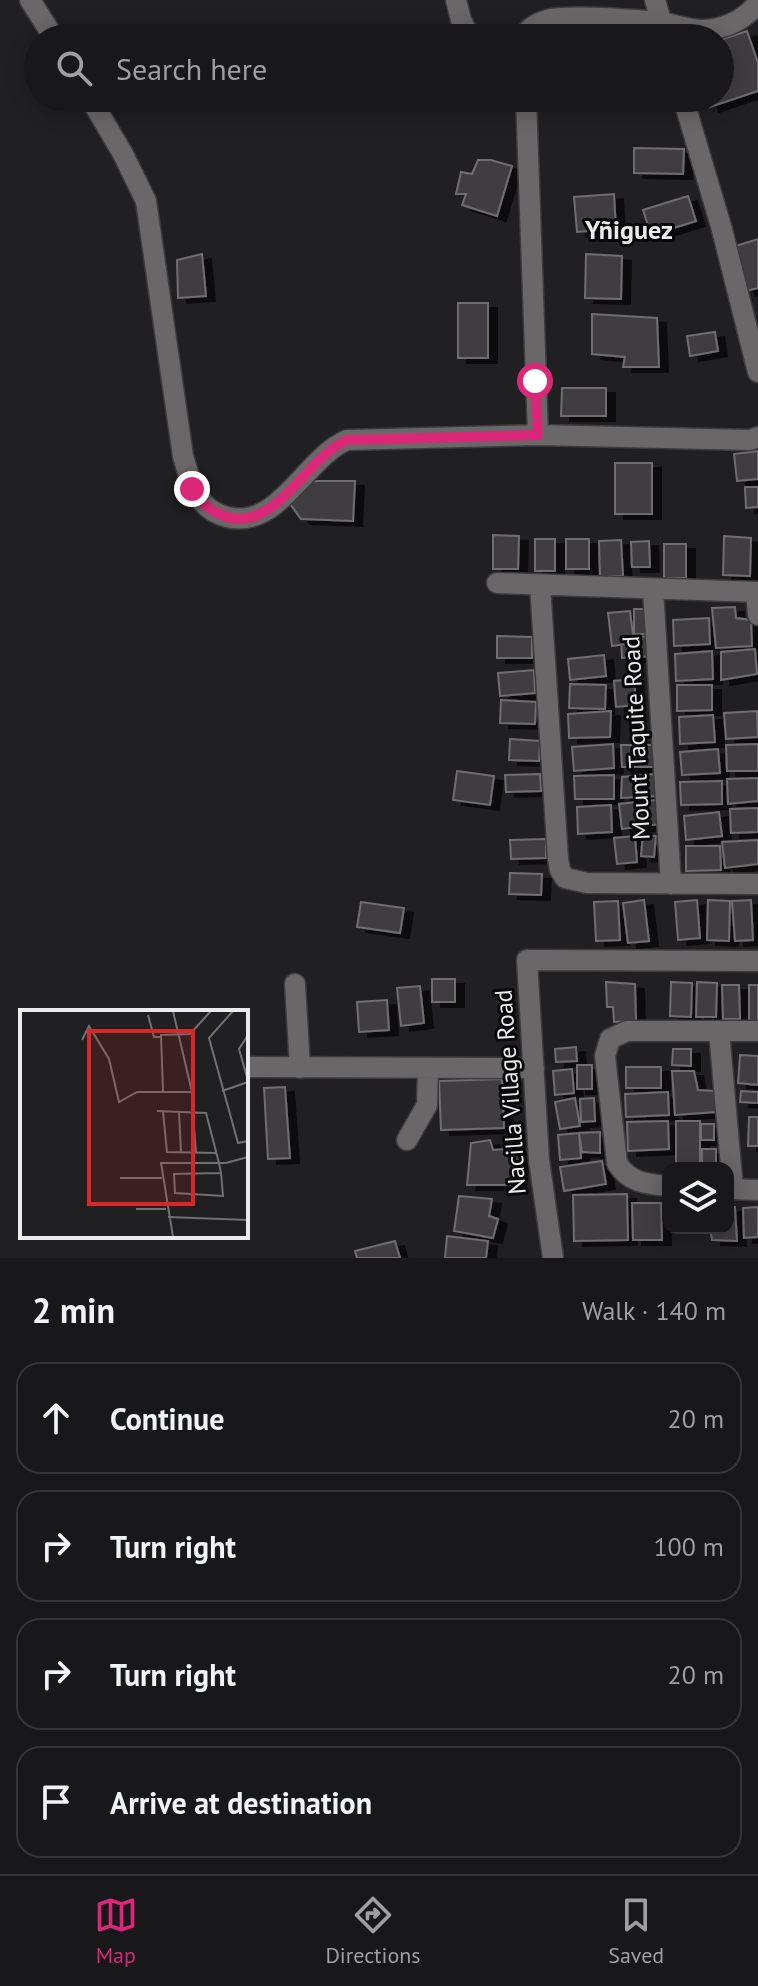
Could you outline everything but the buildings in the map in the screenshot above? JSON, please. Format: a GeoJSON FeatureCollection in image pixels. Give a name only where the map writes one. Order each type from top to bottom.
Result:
{"type":"FeatureCollection","features":[{"type":"Feature","properties":{"kind":"street"},"geometry":{"type":"LineString","coordinates":[[30,0],[45,24]]}},
{"type":"Feature","properties":{"kind":"street"},"geometry":{"type":"LineString","coordinates":[[456,0],[463,24]]}},
{"type":"Feature","properties":{"kind":"street"},"geometry":{"type":"LineString","coordinates":[[655,0],[662,24]]}},
{"type":"Feature","properties":{"kind":"street"},"geometry":{"type":"LineString","coordinates":[[726,24],[748,14],[758,3]]}},
{"type":"Feature","properties":{"kind":"street"},"geometry":{"type":"LineString","coordinates":[[538,24],[561,17],[616,24]]}},
{"type":"Feature","properties":{"kind":"street"},"geometry":{"type":"LineString","coordinates":[[98,112],[146,201],[183,456],[192,489],[201,502],[217,514],[235,519],[262,515],[280,501],[333,446],[347,440],[538,435],[750,440],[758,437]]}},
{"type":"Feature","properties":{"kind":"street"},"geometry":{"type":"LineString","coordinates":[[526,112],[538,435]]}},
{"type":"Feature","properties":{"kind":"street"},"geometry":{"type":"LineString","coordinates":[[687,112],[721,226],[758,372]]}},
{"type":"Feature","properties":{"kind":"street"},"geometry":{"type":"LineString","coordinates":[[497,583],[757,592],[758,615]]}},
{"type":"Feature","properties":{"kind":"street"},"geometry":{"type":"LineString","coordinates":[[540,585],[558,859],[565,878],[587,883],[758,884]]}},
{"type":"Feature","properties":{"kind":"street","name":"Mount Taquite Road"},"geometry":{"type":"LineString","coordinates":[[653,589],[671,884]]}},
{"type":"Feature","properties":{"kind":"street","name":"Nacilla Village Road"},"geometry":{"type":"LineString","coordinates":[[553,1258],[539,1160],[527,960],[758,961]]}},
{"type":"Feature","properties":{"kind":"street"},"geometry":{"type":"LineString","coordinates":[[295,984],[300,1068]]}},
{"type":"Feature","properties":{"kind":"street"},"geometry":{"type":"LineString","coordinates":[[662,1185],[633,1180],[623,1174],[617,1163],[606,1047],[616,1034],[627,1031],[758,1031]]}},
{"type":"Feature","properties":{"kind":"street"},"geometry":{"type":"LineString","coordinates":[[719,1031],[729,1162]]}},
{"type":"Feature","properties":{"kind":"street"},"geometry":{"type":"LineString","coordinates":[[248,1067],[534,1068]]}},
{"type":"Feature","properties":{"kind":"street"},"geometry":{"type":"LineString","coordinates":[[407,1140],[427,1105],[428,1068]]}},
{"type":"Feature","properties":{"kind":"street"},"geometry":{"type":"LineString","coordinates":[[734,1189],[758,1190]]}},
{"type":"Feature","properties":{"kind":"district","name":"Yñiguez"},"geometry":{"type":"Point","coordinates":[629,229]}},
{"type":"Feature","properties":{"kind":"route"},"geometry":{"type":"LineString","coordinates":[[192,489],[201,502],[217,514],[235,519],[252,518],[262,515],[280,501],[333,446],[347,440],[538,435],[535,381]]}}]}
